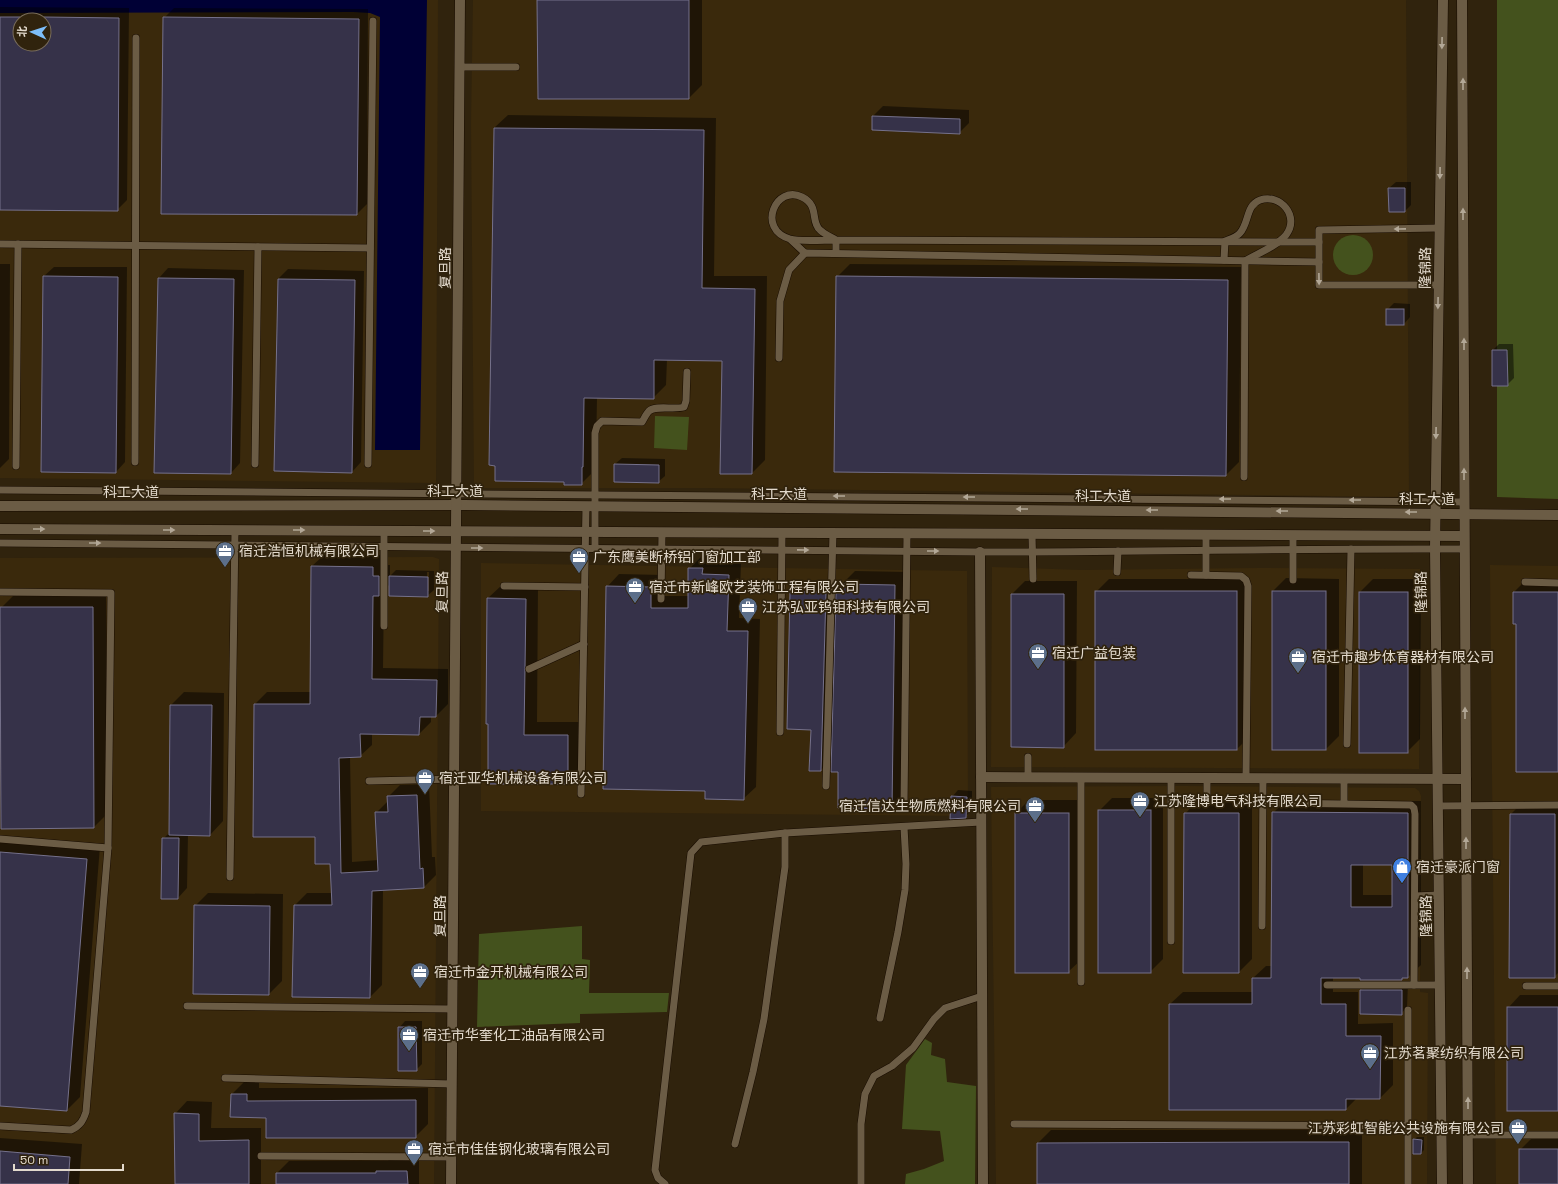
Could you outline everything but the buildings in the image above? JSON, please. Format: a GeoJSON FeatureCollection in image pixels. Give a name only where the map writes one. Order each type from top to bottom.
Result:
{"type":"FeatureCollection","features":[{"type":"Feature","properties":{"kind":"street","name":"复旦路"},"geometry":{"type":"LineString","coordinates":[[451,1184],[460,0]]}},
{"type":"Feature","properties":{"kind":"street","name":"隆锦路"},"geometry":{"type":"LineString","coordinates":[[1442,1184],[1435,501],[1443,2]]}},
{"type":"Feature","properties":{"kind":"street"},"geometry":{"type":"LineString","coordinates":[[1462,2],[1468,1184]]}},
{"type":"Feature","properties":{"kind":"street","name":"科工大道"},"geometry":{"type":"LineString","coordinates":[[0,506],[457,505],[1558,515]]}},
{"type":"Feature","properties":{"kind":"street"},"geometry":{"type":"LineString","coordinates":[[0,529],[1464,536]]}},
{"type":"Feature","properties":{"kind":"street"},"geometry":{"type":"LineString","coordinates":[[980,552],[983,1184]]}},
{"type":"Feature","properties":{"kind":"street"},"geometry":{"type":"LineString","coordinates":[[981,777],[1466,779]]}},
{"type":"Feature","properties":{"kind":"lane"},"geometry":{"type":"LineString","coordinates":[[368,464],[373,21]]}},
{"type":"Feature","properties":{"kind":"lane"},"geometry":{"type":"LineString","coordinates":[[135,462],[136,38]]}},
{"type":"Feature","properties":{"kind":"lane"},"geometry":{"type":"LineString","coordinates":[[460,67],[516,67]]}},
{"type":"Feature","properties":{"kind":"lane"},"geometry":{"type":"LineString","coordinates":[[836,240],[820,230],[816,224],[814,210],[808,201],[800,196],[787,196],[779,200],[774,207],[772,220],[776,231],[782,237],[791,240],[1319,242]]}},
{"type":"Feature","properties":{"kind":"lane"},"geometry":{"type":"LineString","coordinates":[[1224,242],[1239,234],[1246,223],[1247,215],[1253,205],[1259,200],[1277,200],[1284,205],[1289,212],[1291,220],[1291,226],[1287,234],[1279,242],[1245,261]]}},
{"type":"Feature","properties":{"kind":"lane"},"geometry":{"type":"LineString","coordinates":[[1438,285],[1319,285],[1319,230],[1439,228]]}},
{"type":"Feature","properties":{"kind":"lane"},"geometry":{"type":"LineString","coordinates":[[791,240],[805,253],[1319,262]]}},
{"type":"Feature","properties":{"kind":"lane"},"geometry":{"type":"LineString","coordinates":[[836,240],[836,253]]}},
{"type":"Feature","properties":{"kind":"lane"},"geometry":{"type":"LineString","coordinates":[[1224,242],[1224,260]]}},
{"type":"Feature","properties":{"kind":"lane"},"geometry":{"type":"LineString","coordinates":[[0,244],[370,248]]}},
{"type":"Feature","properties":{"kind":"lane"},"geometry":{"type":"LineString","coordinates":[[16,466],[18,244]]}},
{"type":"Feature","properties":{"kind":"lane"},"geometry":{"type":"LineString","coordinates":[[255,464],[258,246]]}},
{"type":"Feature","properties":{"kind":"lane"},"geometry":{"type":"LineString","coordinates":[[779,358],[780,301],[790,270],[805,253]]}},
{"type":"Feature","properties":{"kind":"lane"},"geometry":{"type":"LineString","coordinates":[[1244,477],[1245,261]]}},
{"type":"Feature","properties":{"kind":"lane"},"geometry":{"type":"LineString","coordinates":[[581,794],[585,549],[590,532],[591,506],[595,494],[595,433],[597,426],[602,421],[642,422],[648,412],[655,408],[677,409],[684,407],[686,401],[687,372]]}},
{"type":"Feature","properties":{"kind":"lane"},"geometry":{"type":"LineString","coordinates":[[0,490],[1464,502]]}},
{"type":"Feature","properties":{"kind":"lane"},"geometry":{"type":"LineString","coordinates":[[230,877],[235,530]]}},
{"type":"Feature","properties":{"kind":"lane"},"geometry":{"type":"LineString","coordinates":[[384,531],[384,626]]}},
{"type":"Feature","properties":{"kind":"lane"},"geometry":{"type":"LineString","coordinates":[[590,532],[595,549]]}},
{"type":"Feature","properties":{"kind":"lane"},"geometry":{"type":"LineString","coordinates":[[661,599],[662,532]]}},
{"type":"Feature","properties":{"kind":"lane"},"geometry":{"type":"LineString","coordinates":[[780,732],[782,532]]}},
{"type":"Feature","properties":{"kind":"lane"},"geometry":{"type":"LineString","coordinates":[[826,786],[833,533]]}},
{"type":"Feature","properties":{"kind":"lane"},"geometry":{"type":"LineString","coordinates":[[904,806],[906,533]]}},
{"type":"Feature","properties":{"kind":"lane"},"geometry":{"type":"LineString","coordinates":[[1032,534],[1033,579]]}},
{"type":"Feature","properties":{"kind":"lane"},"geometry":{"type":"LineString","coordinates":[[1206,535],[1206,575]]}},
{"type":"Feature","properties":{"kind":"lane"},"geometry":{"type":"LineString","coordinates":[[1293,535],[1293,580]]}},
{"type":"Feature","properties":{"kind":"lane"},"geometry":{"type":"LineString","coordinates":[[0,543],[980,552],[1464,549]]}},
{"type":"Feature","properties":{"kind":"lane"},"geometry":{"type":"LineString","coordinates":[[1347,744],[1351,549]]}},
{"type":"Feature","properties":{"kind":"lane"},"geometry":{"type":"LineString","coordinates":[[1117,572],[1118,551]]}},
{"type":"Feature","properties":{"kind":"lane"},"geometry":{"type":"LineString","coordinates":[[1191,575],[1241,576],[1246,580],[1248,586],[1246,778]]}},
{"type":"Feature","properties":{"kind":"lane"},"geometry":{"type":"LineString","coordinates":[[1525,582],[1558,583]]}},
{"type":"Feature","properties":{"kind":"lane"},"geometry":{"type":"LineString","coordinates":[[504,586],[585,587]]}},
{"type":"Feature","properties":{"kind":"lane"},"geometry":{"type":"LineString","coordinates":[[0,592],[111,593],[108,848],[86,1112],[79,1126],[71,1130],[0,1126]]}},
{"type":"Feature","properties":{"kind":"lane"},"geometry":{"type":"LineString","coordinates":[[529,669],[584,644]]}},
{"type":"Feature","properties":{"kind":"lane"},"geometry":{"type":"LineString","coordinates":[[1028,757],[1028,778]]}},
{"type":"Feature","properties":{"kind":"lane"},"geometry":{"type":"LineString","coordinates":[[1081,778],[1081,982]]}},
{"type":"Feature","properties":{"kind":"lane"},"geometry":{"type":"LineString","coordinates":[[1171,778],[1171,941]]}},
{"type":"Feature","properties":{"kind":"lane"},"geometry":{"type":"LineString","coordinates":[[1207,778],[1207,803]]}},
{"type":"Feature","properties":{"kind":"lane"},"geometry":{"type":"LineString","coordinates":[[1262,778],[1262,926]]}},
{"type":"Feature","properties":{"kind":"lane"},"geometry":{"type":"LineString","coordinates":[[1344,778],[1344,803]]}},
{"type":"Feature","properties":{"kind":"lane"},"geometry":{"type":"LineString","coordinates":[[368,781],[455,779]]}},
{"type":"Feature","properties":{"kind":"lane"},"geometry":{"type":"LineString","coordinates":[[1276,802],[1411,805],[1414,808],[1414,985]]}},
{"type":"Feature","properties":{"kind":"lane"},"geometry":{"type":"LineString","coordinates":[[1438,806],[1558,805]]}},
{"type":"Feature","properties":{"kind":"lane"},"geometry":{"type":"LineString","coordinates":[[666,1184],[658,1178],[655,1170],[691,853],[701,842],[785,833],[981,822]]}},
{"type":"Feature","properties":{"kind":"lane"},"geometry":{"type":"LineString","coordinates":[[880,1018],[898,932],[904,890],[906,864],[904,827]]}},
{"type":"Feature","properties":{"kind":"lane"},"geometry":{"type":"LineString","coordinates":[[735,1144],[754,1072],[764,1018],[785,867],[785,833]]}},
{"type":"Feature","properties":{"kind":"lane"},"geometry":{"type":"LineString","coordinates":[[0,839],[108,848]]}},
{"type":"Feature","properties":{"kind":"lane"},"geometry":{"type":"LineString","coordinates":[[1415,896],[1439,895]]}},
{"type":"Feature","properties":{"kind":"lane"},"geometry":{"type":"LineString","coordinates":[[1328,985],[1440,985]]}},
{"type":"Feature","properties":{"kind":"lane"},"geometry":{"type":"LineString","coordinates":[[1526,986],[1558,986]]}},
{"type":"Feature","properties":{"kind":"lane"},"geometry":{"type":"LineString","coordinates":[[861,1184],[861,1124],[865,1094],[874,1076],[892,1066],[913,1048],[934,1019],[945,1008],[982,996]]}},
{"type":"Feature","properties":{"kind":"lane"},"geometry":{"type":"LineString","coordinates":[[187,1006],[453,1009]]}},
{"type":"Feature","properties":{"kind":"lane"},"geometry":{"type":"LineString","coordinates":[[1408,1010],[1408,1184]]}},
{"type":"Feature","properties":{"kind":"lane"},"geometry":{"type":"LineString","coordinates":[[224,1078],[452,1084]]}},
{"type":"Feature","properties":{"kind":"lane"},"geometry":{"type":"LineString","coordinates":[[1014,1124],[1442,1126],[1468,1130],[1558,1135]]}},
{"type":"Feature","properties":{"kind":"lane"},"geometry":{"type":"LineString","coordinates":[[261,1156],[452,1157]]}},
{"type":"Feature","properties":{"kind":"shaded area"},"geometry":{"type":"Polygon","coordinates":[[[0,0],[438,0],[436,483],[0,478],[0,0]]]}},
{"type":"Feature","properties":{"kind":"shaded area"},"geometry":{"type":"Polygon","coordinates":[[[0,0],[427,0],[420,450],[375,450],[380,17],[370,13],[353,12],[0,13],[0,0]]]}},
{"type":"Feature","properties":{"kind":"shaded area"},"geometry":{"type":"Polygon","coordinates":[[[473,0],[1406,0],[1409,497],[706,488],[474,488],[471,123],[473,0]]]}},
{"type":"Feature","properties":{"kind":"shaded area"},"geometry":{"type":"Polygon","coordinates":[[[433,557],[439,559],[434,1184],[0,1184],[0,558],[433,557]]]}},
{"type":"Feature","properties":{"kind":"shaded area"},"geometry":{"type":"Polygon","coordinates":[[[481,563],[967,571],[968,816],[481,811],[481,563]]]}},
{"type":"Feature","properties":{"kind":"shaded area"},"geometry":{"type":"Polygon","coordinates":[[[1490,565],[1558,566],[1558,1184],[1496,1184],[1490,565]]]}},
{"type":"Feature","properties":{"kind":"shaded area"},"geometry":{"type":"Polygon","coordinates":[[[992,567],[1082,570],[1257,568],[1420,569],[1419,769],[991,767],[992,567]]]}},
{"type":"Feature","properties":{"kind":"shaded area"},"geometry":{"type":"Polygon","coordinates":[[[1184,786],[1415,788],[1419,791],[1421,796],[1420,992],[1428,993],[1427,1184],[996,1184],[991,787],[1184,786]]]}},
{"type":"Feature","properties":{"kind":"green space"},"geometry":{"type":"Polygon","coordinates":[[[1497,0],[1558,0],[1558,499],[1497,497],[1497,0]]]}},
{"type":"Feature","properties":{"kind":"green space"},"geometry":{"type":"Polygon","coordinates":[[[1357,235],[1364,238],[1370,244],[1373,255],[1372,263],[1364,272],[1357,275],[1349,275],[1342,272],[1334,263],[1333,251],[1336,244],[1345,236],[1357,235]]]}},
{"type":"Feature","properties":{"kind":"green space"},"geometry":{"type":"Polygon","coordinates":[[[655,416],[689,417],[687,450],[654,448],[655,416]]]}},
{"type":"Feature","properties":{"kind":"green space"},"geometry":{"type":"Polygon","coordinates":[[[582,926],[582,959],[590,960],[589,993],[669,993],[667,1012],[580,1014],[580,1023],[477,1027],[479,934],[582,926]]]}},
{"type":"Feature","properties":{"kind":"green space"},"geometry":{"type":"Polygon","coordinates":[[[925,1039],[932,1043],[931,1055],[945,1059],[947,1082],[976,1086],[975,1184],[905,1184],[906,1174],[944,1161],[940,1131],[902,1129],[906,1065],[925,1039]]]}},
{"type":"Feature","properties":{"kind":"place","name":"宿迁浩恒机械有限公司"},"geometry":{"type":"Point","coordinates":[225,568]}},
{"type":"Feature","properties":{"kind":"place","name":"广东鹰美断桥铝门窗加工部"},"geometry":{"type":"Point","coordinates":[579,574]}},
{"type":"Feature","properties":{"kind":"place","name":"宿迁市新峰欧艺装饰工程有限公司"},"geometry":{"type":"Point","coordinates":[635,604]}},
{"type":"Feature","properties":{"kind":"place","name":"江苏弘亚钨钼科技有限公司"},"geometry":{"type":"Point","coordinates":[748,624]}},
{"type":"Feature","properties":{"kind":"place","name":"宿迁广益包装"},"geometry":{"type":"Point","coordinates":[1038,670]}},
{"type":"Feature","properties":{"kind":"place","name":"宿迁市趣步体育器材有限公司"},"geometry":{"type":"Point","coordinates":[1298,674]}},
{"type":"Feature","properties":{"kind":"place","name":"宿迁亚华机械设备有限公司"},"geometry":{"type":"Point","coordinates":[425,795]}},
{"type":"Feature","properties":{"kind":"place","name":"江苏隆博电气科技有限公司"},"geometry":{"type":"Point","coordinates":[1140,818]}},
{"type":"Feature","properties":{"kind":"place","name":"宿迁信达生物质燃料有限公司"},"geometry":{"type":"Point","coordinates":[1035,823]}},
{"type":"Feature","properties":{"kind":"place","name":"宿迁豪派门窗"},"geometry":{"type":"Point","coordinates":[1402,884]}},
{"type":"Feature","properties":{"kind":"place","name":"宿迁市金开机械有限公司"},"geometry":{"type":"Point","coordinates":[420,989]}},
{"type":"Feature","properties":{"kind":"place","name":"宿迁市华奎化工油品有限公司"},"geometry":{"type":"Point","coordinates":[409,1052]}},
{"type":"Feature","properties":{"kind":"place","name":"江苏茗聚纺织有限公司"},"geometry":{"type":"Point","coordinates":[1370,1070]}},
{"type":"Feature","properties":{"kind":"place","name":"江苏彩虹智能公共设施有限公司"},"geometry":{"type":"Point","coordinates":[1518,1145]}},
{"type":"Feature","properties":{"kind":"place","name":"宿迁市佳佳钢化玻璃有限公司"},"geometry":{"type":"Point","coordinates":[414,1166]}}]}
